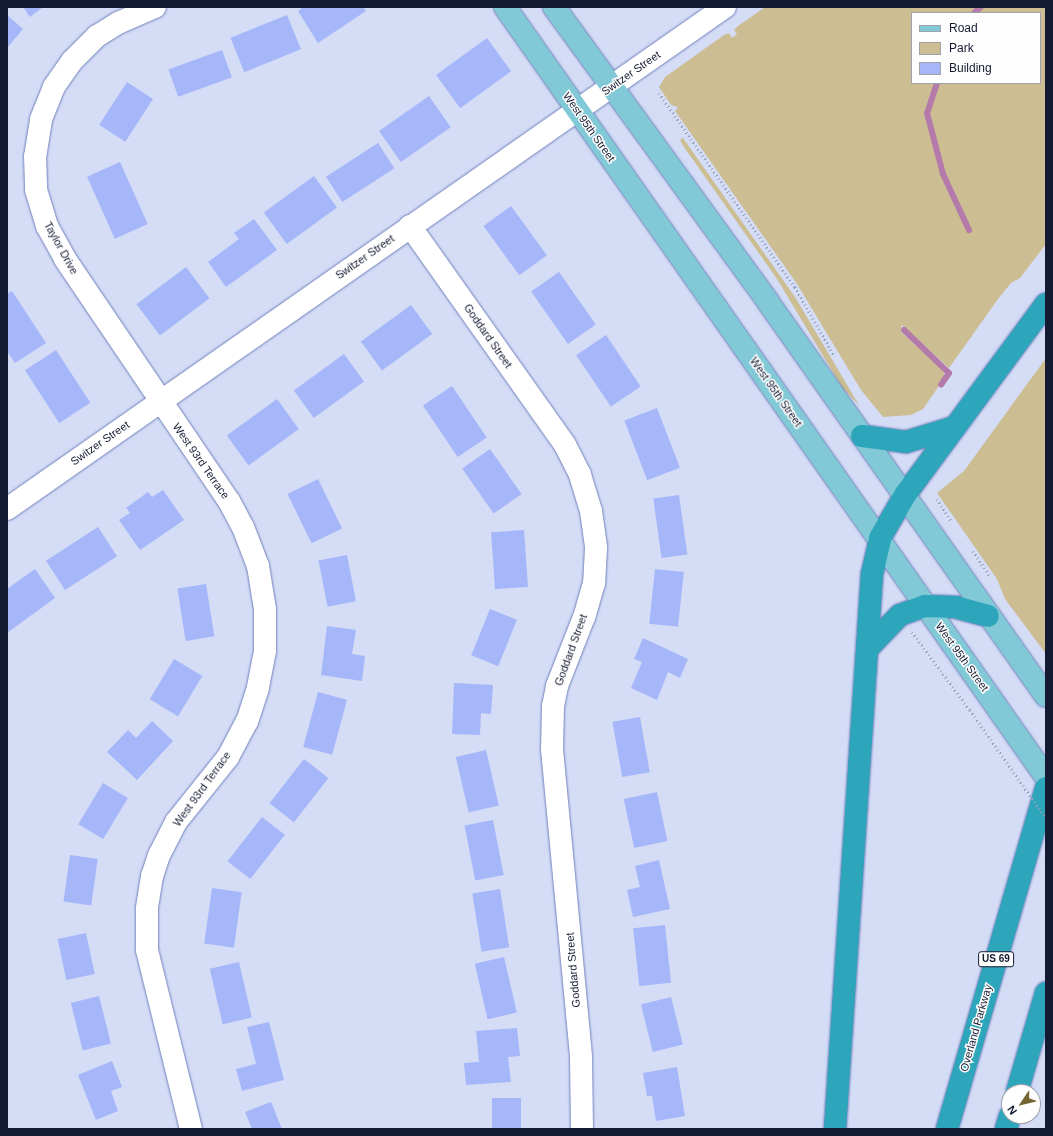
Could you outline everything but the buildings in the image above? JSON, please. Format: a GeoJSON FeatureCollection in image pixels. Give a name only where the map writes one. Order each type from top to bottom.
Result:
{"type":"FeatureCollection","features":[{"type":"Feature","properties":{"kind":"highway"},"geometry":{"type":"LineString","coordinates":[[835,1129],[872,574],[880,538],[904,494],[1046,304]]}},
{"type":"Feature","properties":{"kind":"highway"},"geometry":{"type":"LineString","coordinates":[[862,436],[906,442],[955,427]]}},
{"type":"Feature","properties":{"kind":"highway"},"geometry":{"type":"LineString","coordinates":[[868,648],[900,615],[925,606],[955,607],[991,620]]}},
{"type":"Feature","properties":{"kind":"highway","name":"Overland Parkway"},"geometry":{"type":"LineString","coordinates":[[947,1129],[1046,788]]}},
{"type":"Feature","properties":{"kind":"highway"},"geometry":{"type":"LineString","coordinates":[[1019,1084],[1046,993]]}},
{"type":"Feature","properties":{"kind":"main road","name":"West 95th Street"},"geometry":{"type":"LineString","coordinates":[[505,7],[880,538],[925,606],[1046,777]]}},
{"type":"Feature","properties":{"kind":"main road"},"geometry":{"type":"LineString","coordinates":[[554,7],[613,86],[1046,696]]}},
{"type":"Feature","properties":{"kind":"street","name":"Taylor Drive"},"geometry":{"type":"LineString","coordinates":[[155,7],[118,23],[97,36],[72,61],[54,87],[41,120],[35,156],[36,190],[47,226],[65,259],[160,402]]}},
{"type":"Feature","properties":{"kind":"street","name":"Switzer Street"},"geometry":{"type":"LineString","coordinates":[[7,509],[724,7]]}},
{"type":"Feature","properties":{"kind":"street","name":"Goddard Street"},"geometry":{"type":"LineString","coordinates":[[410,226],[565,445],[580,475],[591,511],[596,548],[594,583],[584,616],[557,686],[553,706],[552,742],[581,1058],[582,1129]]}},
{"type":"Feature","properties":{"kind":"street","name":"West 93rd Terrace"},"geometry":{"type":"LineString","coordinates":[[160,402],[229,501],[243,527],[258,566],[266,630],[258,688],[247,721],[228,757],[176,822],[159,855],[152,876],[147,910],[147,950],[191,1129]]}},
{"type":"Feature","properties":{"kind":"path"},"geometry":{"type":"LineString","coordinates":[[659,93],[794,287],[839,362]]}},
{"type":"Feature","properties":{"kind":"path"},"geometry":{"type":"LineString","coordinates":[[912,632],[970,710],[1046,818]]}},
{"type":"Feature","properties":{"kind":"green space"},"geometry":{"type":"Polygon","coordinates":[[[765,7],[1046,7],[1046,244],[1020,278],[1011,283],[998,299],[949,368],[902,325],[901,332],[943,370],[945,377],[923,409],[911,415],[883,417],[861,390],[797,284],[675,111],[678,107],[671,105],[659,87],[665,77],[724,35],[729,33],[732,38],[737,34],[734,30],[765,7]]]}},
{"type":"Feature","properties":{"kind":"green space"},"geometry":{"type":"Polygon","coordinates":[[[683,138],[795,297],[859,405],[843,389],[777,279],[684,147],[680,140],[683,138]]]}},
{"type":"Feature","properties":{"kind":"green space"},"geometry":{"type":"Polygon","coordinates":[[[1046,358],[1046,654],[1005,599],[997,579],[937,493],[964,471],[1046,358]]]}},
{"type":"Feature","properties":{"kind":"waterway"},"geometry":{"type":"LineString","coordinates":[[975,12],[981,7]]}},
{"type":"Feature","properties":{"kind":"waterway"},"geometry":{"type":"LineString","coordinates":[[937,84],[927,113],[943,174],[969,230]]}},
{"type":"Feature","properties":{"kind":"waterway"},"geometry":{"type":"LineString","coordinates":[[904,330],[949,373],[941,385]]}}]}
